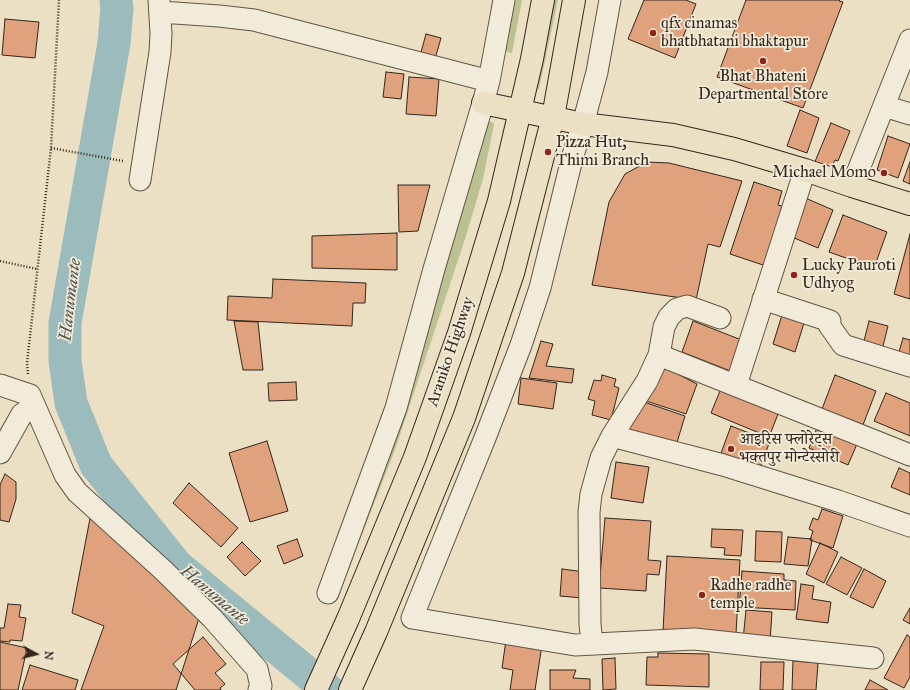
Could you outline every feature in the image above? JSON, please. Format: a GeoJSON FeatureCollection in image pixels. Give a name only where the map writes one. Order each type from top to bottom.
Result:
{"type":"FeatureCollection","features":[{"type":"Feature","properties":{"kind":"main road","name":"Araniko Highway"},"geometry":{"type":"LineString","coordinates":[[316,690],[348,619],[415,457],[459,333],[499,201],[532,59],[543,0]]}},
{"type":"Feature","properties":{"kind":"main road","name":"Araniko Highway"},"geometry":{"type":"LineString","coordinates":[[350,690],[376,632],[471,397],[513,273],[553,117],[574,0]]}},
{"type":"Feature","properties":{"kind":"main road"},"geometry":{"type":"LineString","coordinates":[[483,103],[583,124],[673,135],[734,149],[910,204]]}},
{"type":"Feature","properties":{"kind":"street"},"geometry":{"type":"LineString","coordinates":[[328,593],[396,408],[416,341],[434,269],[489,81],[504,0]]}},
{"type":"Feature","properties":{"kind":"street"},"geometry":{"type":"LineString","coordinates":[[610,0],[597,72],[573,155],[540,288],[521,345],[485,438],[412,618],[575,645],[694,639],[873,658]]}},
{"type":"Feature","properties":{"kind":"street"},"geometry":{"type":"LineString","coordinates":[[140,180],[160,52],[161,34],[159,6],[254,20],[489,81]]}},
{"type":"Feature","properties":{"kind":"street"},"geometry":{"type":"LineString","coordinates":[[852,186],[910,40]]}},
{"type":"Feature","properties":{"kind":"street"},"geometry":{"type":"LineString","coordinates":[[884,106],[910,114]]}},
{"type":"Feature","properties":{"kind":"street"},"geometry":{"type":"LineString","coordinates":[[736,386],[805,170]]}},
{"type":"Feature","properties":{"kind":"street"},"geometry":{"type":"LineString","coordinates":[[763,299],[830,321],[829,325],[843,345],[910,366]]}},
{"type":"Feature","properties":{"kind":"street"},"geometry":{"type":"LineString","coordinates":[[592,644],[590,624],[588,512],[591,494],[601,458],[612,436],[647,381],[659,355],[664,326],[669,317],[677,309],[687,306],[720,318]]}},
{"type":"Feature","properties":{"kind":"street"},"geometry":{"type":"LineString","coordinates":[[659,355],[910,455]]}},
{"type":"Feature","properties":{"kind":"street"},"geometry":{"type":"LineString","coordinates":[[0,385],[32,401],[65,475],[77,492],[163,570],[212,618],[257,669],[260,686],[259,690]]}},
{"type":"Feature","properties":{"kind":"street"},"geometry":{"type":"LineString","coordinates":[[0,453],[22,414],[32,401]]}},
{"type":"Feature","properties":{"kind":"street"},"geometry":{"type":"LineString","coordinates":[[612,436],[723,465],[838,501],[910,526]]}},
{"type":"Feature","properties":{"kind":"path"},"geometry":{"type":"LineString","coordinates":[[32,401],[27,363],[51,148],[59,0]]}},
{"type":"Feature","properties":{"kind":"path"},"geometry":{"type":"LineString","coordinates":[[51,148],[126,161]]}},
{"type":"Feature","properties":{"kind":"path"},"geometry":{"type":"LineString","coordinates":[[0,261],[37,269]]}},
{"type":"Feature","properties":{"kind":"green space"},"geometry":{"type":"Polygon","coordinates":[[[509,0],[522,0],[512,53],[503,49],[509,0]]]}},
{"type":"Feature","properties":{"kind":"green space"},"geometry":{"type":"Polygon","coordinates":[[[550,0],[558,0],[539,89],[533,88],[550,0]]]}},
{"type":"Feature","properties":{"kind":"green space"},"geometry":{"type":"Polygon","coordinates":[[[488,122],[492,122],[494,124],[483,179],[465,239],[395,450],[341,588],[488,122]]]}},
{"type":"Feature","properties":{"kind":"building"},"geometry":{"type":"Polygon","coordinates":[[[644,0],[686,0],[696,4],[675,58],[628,39],[644,0]]]}},
{"type":"Feature","properties":{"kind":"building"},"geometry":{"type":"Polygon","coordinates":[[[746,0],[840,0],[839,1],[843,2],[803,108],[717,77],[746,0]]]}},
{"type":"Feature","properties":{"kind":"building"},"geometry":{"type":"Polygon","coordinates":[[[5,19],[39,22],[35,58],[2,55],[5,19]]]}},
{"type":"Feature","properties":{"kind":"building"},"geometry":{"type":"Polygon","coordinates":[[[426,34],[441,38],[435,59],[420,56],[426,34]]]}},
{"type":"Feature","properties":{"kind":"building"},"geometry":{"type":"Polygon","coordinates":[[[386,72],[404,74],[401,99],[383,97],[386,72]]]}},
{"type":"Feature","properties":{"kind":"building"},"geometry":{"type":"Polygon","coordinates":[[[409,77],[439,79],[436,116],[406,114],[409,77]]]}},
{"type":"Feature","properties":{"kind":"building"},"geometry":{"type":"Polygon","coordinates":[[[800,110],[819,118],[807,153],[787,146],[800,110]]]}},
{"type":"Feature","properties":{"kind":"building"},"geometry":{"type":"Polygon","coordinates":[[[831,123],[850,131],[838,161],[835,160],[830,171],[814,164],[831,123]]]}},
{"type":"Feature","properties":{"kind":"building"},"geometry":{"type":"Polygon","coordinates":[[[888,136],[910,144],[898,178],[877,170],[888,136]]]}},
{"type":"Feature","properties":{"kind":"building"},"geometry":{"type":"Polygon","coordinates":[[[647,162],[669,163],[742,181],[720,247],[708,244],[696,300],[592,285],[609,202],[625,174],[647,162]]]}},
{"type":"Feature","properties":{"kind":"building"},"geometry":{"type":"Polygon","coordinates":[[[910,162],[910,184],[903,181],[910,162]]]}},
{"type":"Feature","properties":{"kind":"building"},"geometry":{"type":"Polygon","coordinates":[[[754,182],[782,191],[778,205],[788,208],[769,267],[730,254],[754,182]]]}},
{"type":"Feature","properties":{"kind":"building"},"geometry":{"type":"Polygon","coordinates":[[[398,185],[430,185],[418,231],[399,232],[398,185]]]}},
{"type":"Feature","properties":{"kind":"building"},"geometry":{"type":"Polygon","coordinates":[[[803,197],[833,210],[818,248],[787,235],[803,197]]]}},
{"type":"Feature","properties":{"kind":"building"},"geometry":{"type":"Polygon","coordinates":[[[843,215],[887,232],[874,268],[829,252],[843,215]]]}},
{"type":"Feature","properties":{"kind":"building"},"geometry":{"type":"Polygon","coordinates":[[[397,233],[397,270],[312,268],[312,236],[397,233]]]}},
{"type":"Feature","properties":{"kind":"building"},"geometry":{"type":"Polygon","coordinates":[[[910,234],[910,299],[894,294],[910,234]]]}},
{"type":"Feature","properties":{"kind":"building"},"geometry":{"type":"Polygon","coordinates":[[[273,279],[366,283],[365,303],[353,303],[352,326],[227,320],[228,296],[272,298],[273,279]]]}},
{"type":"Feature","properties":{"kind":"building"},"geometry":{"type":"Polygon","coordinates":[[[782,315],[804,323],[795,352],[773,344],[782,315]]]}},
{"type":"Feature","properties":{"kind":"building"},"geometry":{"type":"Polygon","coordinates":[[[234,321],[258,322],[263,370],[243,370],[234,321]]]}},
{"type":"Feature","properties":{"kind":"building"},"geometry":{"type":"Polygon","coordinates":[[[693,321],[744,341],[733,372],[682,352],[693,321]]]}},
{"type":"Feature","properties":{"kind":"building"},"geometry":{"type":"Polygon","coordinates":[[[869,321],[888,326],[882,350],[863,345],[869,321]]]}},
{"type":"Feature","properties":{"kind":"building"},"geometry":{"type":"Polygon","coordinates":[[[903,338],[910,340],[910,363],[897,359],[903,338]]]}},
{"type":"Feature","properties":{"kind":"building"},"geometry":{"type":"Polygon","coordinates":[[[541,341],[553,344],[546,366],[574,369],[572,383],[529,378],[541,341]]]}},
{"type":"Feature","properties":{"kind":"building"},"geometry":{"type":"Polygon","coordinates":[[[660,365],[697,384],[686,414],[643,400],[660,365]]]}},
{"type":"Feature","properties":{"kind":"building"},"geometry":{"type":"Polygon","coordinates":[[[602,375],[616,379],[614,386],[619,388],[611,420],[592,415],[595,401],[588,399],[594,380],[601,381],[602,375]]]}},
{"type":"Feature","properties":{"kind":"building"},"geometry":{"type":"Polygon","coordinates":[[[835,375],[876,391],[863,425],[822,409],[835,375]]]}},
{"type":"Feature","properties":{"kind":"building"},"geometry":{"type":"Polygon","coordinates":[[[521,378],[557,383],[553,409],[518,404],[521,378]]]}},
{"type":"Feature","properties":{"kind":"building"},"geometry":{"type":"Polygon","coordinates":[[[296,382],[297,400],[269,401],[268,383],[296,382]]]}},
{"type":"Feature","properties":{"kind":"building"},"geometry":{"type":"Polygon","coordinates":[[[722,386],[780,409],[769,437],[711,413],[722,386]]]}},
{"type":"Feature","properties":{"kind":"building"},"geometry":{"type":"Polygon","coordinates":[[[886,393],[910,403],[910,436],[874,421],[886,393]]]}},
{"type":"Feature","properties":{"kind":"building"},"geometry":{"type":"Polygon","coordinates":[[[638,400],[685,416],[675,449],[627,433],[638,400]]]}},
{"type":"Feature","properties":{"kind":"building"},"geometry":{"type":"Polygon","coordinates":[[[731,426],[770,441],[760,468],[721,453],[731,426]]]}},
{"type":"Feature","properties":{"kind":"building"},"geometry":{"type":"Polygon","coordinates":[[[817,428],[857,444],[848,465],[809,448],[817,428]]]}},
{"type":"Feature","properties":{"kind":"building"},"geometry":{"type":"Polygon","coordinates":[[[267,441],[288,511],[250,522],[229,453],[267,441]]]}},
{"type":"Feature","properties":{"kind":"building"},"geometry":{"type":"Polygon","coordinates":[[[616,462],[649,467],[643,503],[611,498],[616,462]]]}},
{"type":"Feature","properties":{"kind":"building"},"geometry":{"type":"Polygon","coordinates":[[[899,468],[910,473],[910,495],[891,487],[899,468]]]}},
{"type":"Feature","properties":{"kind":"building"},"geometry":{"type":"Polygon","coordinates":[[[5,474],[16,482],[16,499],[9,522],[0,520],[0,485],[5,474]]]}},
{"type":"Feature","properties":{"kind":"building"},"geometry":{"type":"Polygon","coordinates":[[[189,483],[238,528],[221,547],[173,503],[189,483]]]}},
{"type":"Feature","properties":{"kind":"building"},"geometry":{"type":"Polygon","coordinates":[[[92,508],[202,609],[176,690],[81,690],[104,626],[72,613],[92,508]]]}},
{"type":"Feature","properties":{"kind":"building"},"geometry":{"type":"Polygon","coordinates":[[[822,509],[843,516],[833,548],[810,540],[813,531],[809,529],[813,518],[818,520],[822,509]]]}},
{"type":"Feature","properties":{"kind":"building"},"geometry":{"type":"Polygon","coordinates":[[[605,518],[651,521],[648,560],[661,561],[659,575],[647,574],[646,591],[599,588],[605,518]]]}},
{"type":"Feature","properties":{"kind":"building"},"geometry":{"type":"Polygon","coordinates":[[[712,529],[743,530],[741,556],[724,555],[725,548],[711,547],[712,529]]]}},
{"type":"Feature","properties":{"kind":"building"},"geometry":{"type":"Polygon","coordinates":[[[756,531],[782,532],[781,562],[755,561],[756,531]]]}},
{"type":"Feature","properties":{"kind":"building"},"geometry":{"type":"Polygon","coordinates":[[[788,537],[812,539],[808,566],[784,564],[788,537]]]}},
{"type":"Feature","properties":{"kind":"building"},"geometry":{"type":"Polygon","coordinates":[[[297,539],[303,556],[284,564],[277,546],[297,539]]]}},
{"type":"Feature","properties":{"kind":"building"},"geometry":{"type":"Polygon","coordinates":[[[242,542],[261,561],[245,576],[227,557],[242,542]]]}},
{"type":"Feature","properties":{"kind":"building"},"geometry":{"type":"Polygon","coordinates":[[[820,543],[838,552],[824,583],[806,574],[820,543]]]}},
{"type":"Feature","properties":{"kind":"building","name":"Radhe radhe temple"},"geometry":{"type":"Polygon","coordinates":[[[667,556],[740,560],[736,634],[663,631],[667,556]]]}},
{"type":"Feature","properties":{"kind":"building"},"geometry":{"type":"Polygon","coordinates":[[[841,557],[862,568],[847,595],[826,584],[841,557]]]}},
{"type":"Feature","properties":{"kind":"building"},"geometry":{"type":"Polygon","coordinates":[[[562,569],[585,572],[582,598],[560,596],[562,569]]]}},
{"type":"Feature","properties":{"kind":"building"},"geometry":{"type":"Polygon","coordinates":[[[864,569],[886,581],[873,608],[850,597],[864,569]]]}},
{"type":"Feature","properties":{"kind":"building"},"geometry":{"type":"Polygon","coordinates":[[[742,571],[784,574],[784,580],[796,581],[795,610],[739,607],[742,571]]]}},
{"type":"Feature","properties":{"kind":"building"},"geometry":{"type":"Polygon","coordinates":[[[801,584],[814,586],[812,599],[831,602],[828,623],[796,619],[801,584]]]}},
{"type":"Feature","properties":{"kind":"building"},"geometry":{"type":"Polygon","coordinates":[[[8,604],[21,605],[19,617],[26,618],[22,641],[0,641],[0,628],[4,628],[8,604]]]}},
{"type":"Feature","properties":{"kind":"building"},"geometry":{"type":"Polygon","coordinates":[[[910,608],[910,624],[903,620],[910,608]]]}},
{"type":"Feature","properties":{"kind":"building"},"geometry":{"type":"Polygon","coordinates":[[[746,610],[772,612],[770,642],[743,640],[746,610]]]}},
{"type":"Feature","properties":{"kind":"building"},"geometry":{"type":"Polygon","coordinates":[[[907,635],[910,637],[910,677],[904,688],[884,678],[907,635]]]}},
{"type":"Feature","properties":{"kind":"building"},"geometry":{"type":"Polygon","coordinates":[[[203,637],[226,664],[215,673],[225,684],[220,688],[221,690],[195,690],[173,664],[203,637]]]}},
{"type":"Feature","properties":{"kind":"building"},"geometry":{"type":"Polygon","coordinates":[[[506,640],[542,645],[535,690],[510,690],[513,670],[502,668],[506,640]]]}},
{"type":"Feature","properties":{"kind":"building"},"geometry":{"type":"Polygon","coordinates":[[[0,642],[27,648],[18,690],[0,690],[0,642]]]}},
{"type":"Feature","properties":{"kind":"building"},"geometry":{"type":"Polygon","coordinates":[[[658,653],[709,654],[709,687],[646,685],[647,657],[658,657],[658,653]]]}},
{"type":"Feature","properties":{"kind":"building"},"geometry":{"type":"Polygon","coordinates":[[[615,658],[616,689],[603,690],[602,659],[615,658]]]}},
{"type":"Feature","properties":{"kind":"building"},"geometry":{"type":"Polygon","coordinates":[[[793,661],[818,663],[816,690],[792,690],[793,661]]]}},
{"type":"Feature","properties":{"kind":"building"},"geometry":{"type":"Polygon","coordinates":[[[761,662],[784,662],[783,690],[760,690],[761,662]]]}},
{"type":"Feature","properties":{"kind":"building"},"geometry":{"type":"Polygon","coordinates":[[[30,665],[78,680],[75,690],[22,690],[30,665]]]}},
{"type":"Feature","properties":{"kind":"building"},"geometry":{"type":"Polygon","coordinates":[[[550,670],[576,670],[573,678],[590,679],[590,690],[550,690],[550,670]]]}},
{"type":"Feature","properties":{"kind":"building"},"geometry":{"type":"Polygon","coordinates":[[[870,680],[888,690],[865,690],[870,680]]]}},
{"type":"Feature","properties":{"kind":"waterway","name":"Hanumante"},"geometry":{"type":"LineString","coordinates":[[116,0],[117,8],[114,43],[65,323],[65,361],[71,403],[96,465],[177,566],[328,690]]}},
{"type":"Feature","properties":{"kind":"place","name":"qfx cinamas bhatbhatani bhaktapur"},"geometry":{"type":"Point","coordinates":[653,33]}},
{"type":"Feature","properties":{"kind":"place","name":"Bhat Bhateni Departmental Store"},"geometry":{"type":"Point","coordinates":[763,61]}},
{"type":"Feature","properties":{"kind":"place","name":"Pizza Hut, Thimi Branch"},"geometry":{"type":"Point","coordinates":[548,152]}},
{"type":"Feature","properties":{"kind":"place","name":"Michael Momo"},"geometry":{"type":"Point","coordinates":[884,173]}},
{"type":"Feature","properties":{"kind":"place","name":"Lucky Pauroti Udhyog"},"geometry":{"type":"Point","coordinates":[794,275]}},
{"type":"Feature","properties":{"kind":"place","name":"आइरिस फ्लोरेट्स भक्तपुर मोन्टेस्सोरी"},"geometry":{"type":"Point","coordinates":[731,449]}},
{"type":"Feature","properties":{"kind":"place","name":"Radhe radhe temple"},"geometry":{"type":"Point","coordinates":[702,595]}}]}
